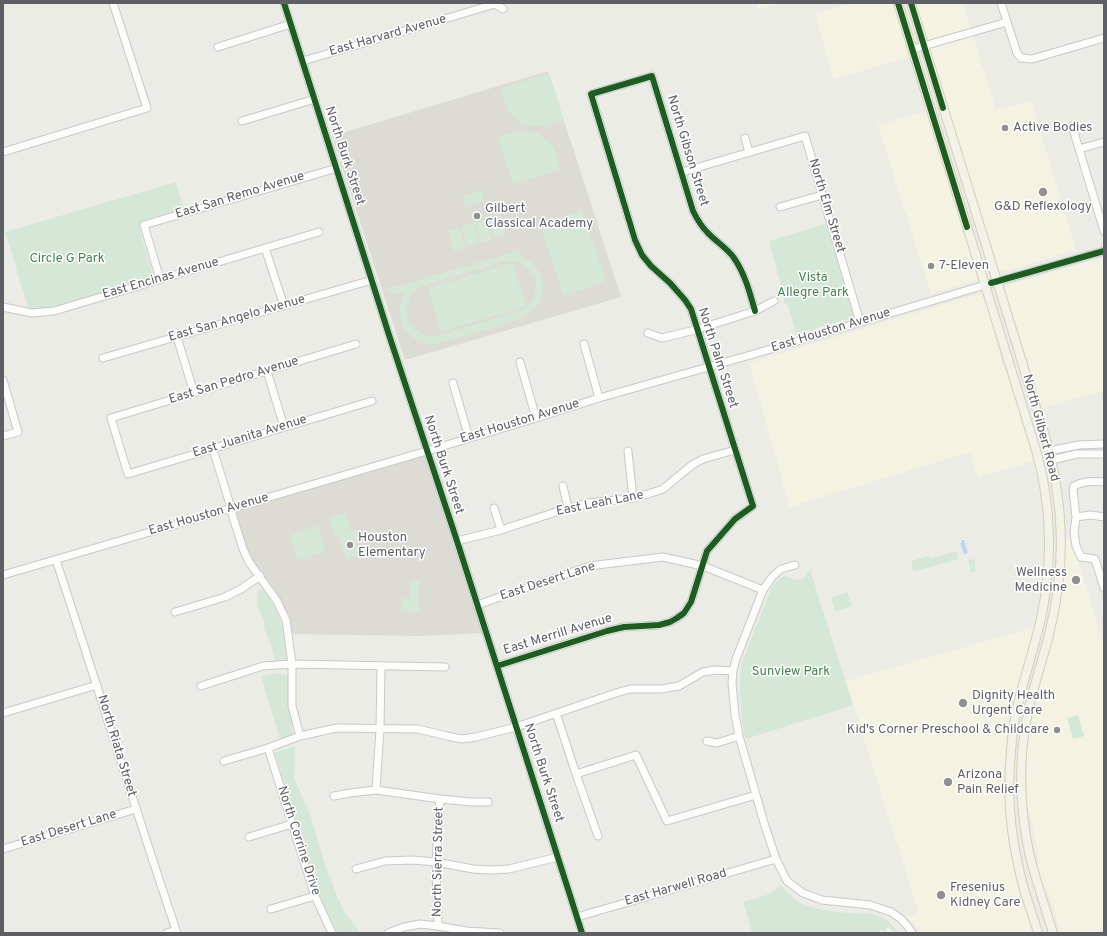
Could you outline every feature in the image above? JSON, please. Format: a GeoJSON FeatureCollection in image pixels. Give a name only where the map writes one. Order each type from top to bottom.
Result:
{"type":"FeatureCollection","features":[{"type":"Feature","properties":{"kind":"main road","name":"North Gilbert Road"},"geometry":{"type":"LineString","coordinates":[[898,3],[932,111],[1050,455],[1056,484],[1060,521],[1059,581],[1049,635],[1027,719],[1022,752],[1023,816],[1025,835],[1053,933]]}},
{"type":"Feature","properties":{"kind":"main road","name":"North Gilbert Road"},"geometry":{"type":"LineString","coordinates":[[911,3],[943,108],[1038,455],[1045,489],[1048,531],[1045,595],[1040,623],[1019,702],[1013,733],[1009,770],[1011,816],[1019,870],[1038,933]]}},
{"type":"Feature","properties":{"kind":"main road"},"geometry":{"type":"LineString","coordinates":[[932,111],[943,108]]}},
{"type":"Feature","properties":{"kind":"main road"},"geometry":{"type":"LineString","coordinates":[[1011,816],[1023,816]]}},
{"type":"Feature","properties":{"kind":"street"},"geometry":{"type":"LineString","coordinates":[[3,152],[147,108],[113,3]]}},
{"type":"Feature","properties":{"kind":"street","name":"North Burk Street"},"geometry":{"type":"LineString","coordinates":[[284,3],[582,933]]}},
{"type":"Feature","properties":{"kind":"street"},"geometry":{"type":"LineString","coordinates":[[1001,3],[1006,22],[1017,52],[1021,58],[1032,59],[1104,38]]}},
{"type":"Feature","properties":{"kind":"street"},"geometry":{"type":"LineString","coordinates":[[495,4],[503,9]]}},
{"type":"Feature","properties":{"kind":"street","name":"East Harvard Avenue"},"geometry":{"type":"LineString","coordinates":[[303,61],[495,4]]}},
{"type":"Feature","properties":{"kind":"street"},"geometry":{"type":"LineString","coordinates":[[913,50],[1006,22]]}},
{"type":"Feature","properties":{"kind":"street"},"geometry":{"type":"LineString","coordinates":[[218,47],[291,24]]}},
{"type":"Feature","properties":{"kind":"street","name":"North Palm Street"},"geometry":{"type":"LineString","coordinates":[[652,76],[590,94],[635,240],[642,255],[651,266],[670,283],[691,309],[753,506]]}},
{"type":"Feature","properties":{"kind":"street","name":"North Gibson Street"},"geometry":{"type":"LineString","coordinates":[[652,76],[693,211],[699,223],[733,257],[743,274],[750,291],[755,311]]}},
{"type":"Feature","properties":{"kind":"street"},"geometry":{"type":"LineString","coordinates":[[242,122],[315,99]]}},
{"type":"Feature","properties":{"kind":"street"},"geometry":{"type":"LineString","coordinates":[[1072,126],[1101,208],[1104,231]]}},
{"type":"Feature","properties":{"kind":"street","name":"North Elm Street"},"geometry":{"type":"LineString","coordinates":[[749,152],[805,136],[860,322]]}},
{"type":"Feature","properties":{"kind":"street"},"geometry":{"type":"LineString","coordinates":[[682,172],[749,152],[745,138]]}},
{"type":"Feature","properties":{"kind":"street"},"geometry":{"type":"LineString","coordinates":[[1079,149],[1104,142]]}},
{"type":"Feature","properties":{"kind":"street","name":"East San Remo Avenue"},"geometry":{"type":"LineString","coordinates":[[160,279],[144,225],[337,168]]}},
{"type":"Feature","properties":{"kind":"street"},"geometry":{"type":"LineString","coordinates":[[780,207],[822,195]]}},
{"type":"Feature","properties":{"kind":"street","name":"East Encinas Avenue"},"geometry":{"type":"LineString","coordinates":[[3,307],[32,313],[54,311],[319,232]]}},
{"type":"Feature","properties":{"kind":"street"},"geometry":{"type":"LineString","coordinates":[[265,248],[284,306]]}},
{"type":"Feature","properties":{"kind":"street","name":"East Houston Avenue"},"geometry":{"type":"LineString","coordinates":[[3,575],[427,451],[599,398],[1104,251]]}},
{"type":"Feature","properties":{"kind":"street","name":"East San Angelo Avenue"},"geometry":{"type":"LineString","coordinates":[[103,358],[372,280]]}},
{"type":"Feature","properties":{"kind":"street"},"geometry":{"type":"LineString","coordinates":[[648,333],[662,338],[697,329],[755,311],[774,300]]}},
{"type":"Feature","properties":{"kind":"street"},"geometry":{"type":"LineString","coordinates":[[177,337],[194,393]]}},
{"type":"Feature","properties":{"kind":"street","name":"East San Pedro Avenue"},"geometry":{"type":"LineString","coordinates":[[128,474],[111,418],[356,344]]}},
{"type":"Feature","properties":{"kind":"street"},"geometry":{"type":"LineString","coordinates":[[584,344],[599,398]]}},
{"type":"Feature","properties":{"kind":"street"},"geometry":{"type":"LineString","coordinates":[[520,362],[536,418]]}},
{"type":"Feature","properties":{"kind":"street"},"geometry":{"type":"LineString","coordinates":[[267,371],[284,427]]}},
{"type":"Feature","properties":{"kind":"street"},"geometry":{"type":"LineString","coordinates":[[3,380],[18,432],[3,436]]}},
{"type":"Feature","properties":{"kind":"street"},"geometry":{"type":"LineString","coordinates":[[453,382],[469,438]]}},
{"type":"Feature","properties":{"kind":"street","name":"East Juanita Avenue"},"geometry":{"type":"LineString","coordinates":[[128,474],[372,401]]}},
{"type":"Feature","properties":{"kind":"street"},"geometry":{"type":"LineString","coordinates":[[1050,455],[1079,445],[1104,444]]}},
{"type":"Feature","properties":{"kind":"street"},"geometry":{"type":"LineString","coordinates":[[213,449],[243,549],[249,562],[277,601],[286,620],[292,664],[292,706],[300,736]]}},
{"type":"Feature","properties":{"kind":"street","name":"East Leah Lane"},"geometry":{"type":"LineString","coordinates":[[457,541],[501,530],[568,508],[588,503],[633,498],[663,489],[692,465],[703,459],[735,450]]}},
{"type":"Feature","properties":{"kind":"street"},"geometry":{"type":"LineString","coordinates":[[628,451],[633,498]]}},
{"type":"Feature","properties":{"kind":"street"},"geometry":{"type":"LineString","coordinates":[[1050,455],[1060,457],[1089,453],[1104,454]]}},
{"type":"Feature","properties":{"kind":"street"},"geometry":{"type":"LineString","coordinates":[[1104,482],[1094,481],[1079,483],[1074,486],[1073,490],[1076,517],[1074,532],[1076,546],[1081,557],[1095,559],[1104,588]]}},
{"type":"Feature","properties":{"kind":"street"},"geometry":{"type":"LineString","coordinates":[[563,486],[568,508]]}},
{"type":"Feature","properties":{"kind":"street","name":"East Merrill Avenue"},"geometry":{"type":"LineString","coordinates":[[497,666],[607,631],[624,627],[659,625],[677,618],[684,613],[691,602],[707,551],[735,519],[753,506]]}},
{"type":"Feature","properties":{"kind":"street"},"geometry":{"type":"LineString","coordinates":[[494,508],[501,530]]}},
{"type":"Feature","properties":{"kind":"street"},"geometry":{"type":"LineString","coordinates":[[1076,517],[1091,515],[1104,517]]}},
{"type":"Feature","properties":{"kind":"street","name":"East Desert Lane"},"geometry":{"type":"LineString","coordinates":[[477,605],[584,568],[663,557],[703,566],[763,590]]}},
{"type":"Feature","properties":{"kind":"street","name":"North Riata Street"},"geometry":{"type":"LineString","coordinates":[[56,560],[176,932]]}},
{"type":"Feature","properties":{"kind":"street"},"geometry":{"type":"LineString","coordinates":[[795,565],[781,569],[772,577],[763,590],[736,659],[732,683],[735,715],[739,736],[776,859],[787,881],[803,893],[822,900],[870,905],[891,912],[901,919],[912,933]]}},
{"type":"Feature","properties":{"kind":"street"},"geometry":{"type":"LineString","coordinates":[[175,612],[225,597],[241,589],[260,576]]}},
{"type":"Feature","properties":{"kind":"street"},"geometry":{"type":"LineString","coordinates":[[201,686],[263,666],[292,664],[445,667]]}},
{"type":"Feature","properties":{"kind":"street"},"geometry":{"type":"LineString","coordinates":[[376,790],[380,728],[381,666]]}},
{"type":"Feature","properties":{"kind":"street"},"geometry":{"type":"LineString","coordinates":[[224,761],[268,748],[300,736],[337,728],[418,729],[462,739],[476,737],[516,727],[616,693],[630,690],[662,689],[679,686],[703,672],[715,670],[734,671]]}},
{"type":"Feature","properties":{"kind":"street"},"geometry":{"type":"LineString","coordinates":[[3,713],[97,685]]}},
{"type":"Feature","properties":{"kind":"street"},"geometry":{"type":"LineString","coordinates":[[556,713],[598,836]]}},
{"type":"Feature","properties":{"kind":"street"},"geometry":{"type":"LineString","coordinates":[[707,741],[717,743],[739,736]]}},
{"type":"Feature","properties":{"kind":"street","name":"North Corrine Drive"},"geometry":{"type":"LineString","coordinates":[[268,748],[315,896],[332,933]]}},
{"type":"Feature","properties":{"kind":"street"},"geometry":{"type":"LineString","coordinates":[[576,774],[636,755],[667,821],[756,795]]}},
{"type":"Feature","properties":{"kind":"street"},"geometry":{"type":"LineString","coordinates":[[334,796],[376,790],[440,799],[488,802]]}},
{"type":"Feature","properties":{"kind":"street","name":"North Sierra Street"},"geometry":{"type":"LineString","coordinates":[[438,926],[436,862],[440,799]]}},
{"type":"Feature","properties":{"kind":"street","name":"East Desert Lane"},"geometry":{"type":"LineString","coordinates":[[3,849],[136,809]]}},
{"type":"Feature","properties":{"kind":"street"},"geometry":{"type":"LineString","coordinates":[[249,837],[292,824]]}},
{"type":"Feature","properties":{"kind":"street"},"geometry":{"type":"LineString","coordinates":[[356,869],[385,861],[414,860],[436,862],[473,869],[491,870],[509,868],[558,857]]}},
{"type":"Feature","properties":{"kind":"street","name":"East Harwell Road"},"geometry":{"type":"LineString","coordinates":[[577,917],[776,859]]}},
{"type":"Feature","properties":{"kind":"street"},"geometry":{"type":"LineString","coordinates":[[271,909],[315,896]]}},
{"type":"Feature","properties":{"kind":"street"},"geometry":{"type":"LineString","coordinates":[[388,933],[404,927],[420,924],[466,931],[500,933]]}},
{"type":"Feature","properties":{"kind":"street"},"geometry":{"type":"LineString","coordinates":[[167,933],[176,932]]}},
{"type":"Feature","properties":{"kind":"shaded area"},"geometry":{"type":"Polygon","coordinates":[[[757,3],[780,3],[759,9],[757,3]]]}},
{"type":"Feature","properties":{"kind":"shaded area"},"geometry":{"type":"Polygon","coordinates":[[[852,3],[894,3],[910,57],[834,79],[815,14],[852,3]]]}},
{"type":"Feature","properties":{"kind":"shaded area"},"geometry":{"type":"Polygon","coordinates":[[[916,3],[963,3],[996,110],[1031,101],[1076,250],[1007,271],[1003,271],[998,268],[916,3]]]}},
{"type":"Feature","properties":{"kind":"shaded area","name":"Gilbert Classical Academy"},"geometry":{"type":"Polygon","coordinates":[[[548,71],[621,297],[405,360],[332,136],[548,71]]]}},
{"type":"Feature","properties":{"kind":"shaded area"},"geometry":{"type":"Polygon","coordinates":[[[927,111],[977,273],[977,277],[974,281],[931,294],[878,125],[927,111]]]}},
{"type":"Feature","properties":{"kind":"shaded area"},"geometry":{"type":"Polygon","coordinates":[[[1102,258],[1104,266],[1104,391],[1042,408],[1005,288],[1011,284],[1102,258]]]}},
{"type":"Feature","properties":{"kind":"shaded area"},"geometry":{"type":"Polygon","coordinates":[[[978,294],[983,295],[986,299],[996,343],[1002,363],[1009,375],[1020,419],[1034,461],[978,477],[970,452],[790,507],[749,363],[978,294]]]}},
{"type":"Feature","properties":{"kind":"shaded area","name":"Houston Elementary"},"geometry":{"type":"Polygon","coordinates":[[[427,451],[487,633],[419,636],[288,634],[286,620],[249,562],[231,508],[427,451]]]}},
{"type":"Feature","properties":{"kind":"shaded area"},"geometry":{"type":"Polygon","coordinates":[[[1066,539],[1071,540],[1104,645],[1104,928],[1088,933],[1059,933],[1056,915],[1049,894],[1039,873],[1032,822],[1027,805],[1027,753],[1031,720],[1059,614],[1065,567],[1066,539]]]}},
{"type":"Feature","properties":{"kind":"shaded area"},"geometry":{"type":"Polygon","coordinates":[[[1035,627],[1013,702],[1007,737],[1004,771],[1005,810],[1009,844],[1033,933],[921,933],[908,917],[919,914],[846,681],[1035,627]]]}},
{"type":"Feature","properties":{"kind":"shaded area"},"geometry":{"type":"Polygon","coordinates":[[[890,922],[902,933],[879,933],[881,930],[887,928],[890,922]]]}},
{"type":"Feature","properties":{"kind":"green space"},"geometry":{"type":"Polygon","coordinates":[[[548,74],[550,75],[564,121],[544,126],[523,125],[508,111],[500,88],[548,74]]]}},
{"type":"Feature","properties":{"kind":"green space"},"geometry":{"type":"Polygon","coordinates":[[[518,131],[539,133],[554,147],[561,170],[514,184],[512,182],[498,137],[518,131]]]}},
{"type":"Feature","properties":{"kind":"green space","name":"Circle G Park"},"geometry":{"type":"Polygon","coordinates":[[[176,182],[184,209],[146,219],[142,222],[139,228],[153,275],[151,280],[52,309],[29,310],[5,232],[176,182]]]}},
{"type":"Feature","properties":{"kind":"green space"},"geometry":{"type":"Polygon","coordinates":[[[481,190],[485,201],[466,207],[462,196],[481,190]]]}},
{"type":"Feature","properties":{"kind":"green space"},"geometry":{"type":"Polygon","coordinates":[[[582,210],[606,281],[564,296],[540,225],[582,210]]]}},
{"type":"Feature","properties":{"kind":"green space"},"geometry":{"type":"Polygon","coordinates":[[[500,215],[506,235],[495,238],[488,218],[500,215]]]}},
{"type":"Feature","properties":{"kind":"green space"},"geometry":{"type":"Polygon","coordinates":[[[486,219],[492,239],[481,243],[474,223],[486,219]]]}},
{"type":"Feature","properties":{"kind":"green space"},"geometry":{"type":"Polygon","coordinates":[[[473,223],[479,243],[468,247],[461,227],[473,223]]]}},
{"type":"Feature","properties":{"kind":"green space","name":"Vista Allegre Park"},"geometry":{"type":"Polygon","coordinates":[[[826,224],[853,316],[851,318],[796,334],[788,305],[783,302],[784,298],[777,288],[781,286],[769,241],[826,224]]]}},
{"type":"Feature","properties":{"kind":"green space"},"geometry":{"type":"Polygon","coordinates":[[[459,228],[466,247],[454,251],[448,231],[459,228]]]}},
{"type":"Feature","properties":{"kind":"green space"},"geometry":{"type":"Polygon","coordinates":[[[520,250],[522,256],[531,262],[538,270],[542,278],[543,288],[542,297],[537,305],[531,313],[521,319],[437,344],[417,340],[410,335],[404,328],[401,319],[401,301],[405,291],[389,295],[387,289],[520,250]],[[513,261],[503,262],[419,287],[412,294],[408,302],[408,319],[412,326],[418,331],[426,335],[436,336],[523,310],[530,304],[536,289],[533,275],[521,264],[513,261]]]}},
{"type":"Feature","properties":{"kind":"green space"},"geometry":{"type":"Polygon","coordinates":[[[513,263],[526,306],[441,332],[428,288],[513,263]]]}},
{"type":"Feature","properties":{"kind":"green space"},"geometry":{"type":"Polygon","coordinates":[[[345,513],[351,529],[334,535],[329,518],[345,513]]]}},
{"type":"Feature","properties":{"kind":"green space"},"geometry":{"type":"Polygon","coordinates":[[[318,526],[325,552],[297,560],[290,535],[318,526]]]}},
{"type":"Feature","properties":{"kind":"green space"},"geometry":{"type":"Polygon","coordinates":[[[357,529],[360,540],[359,543],[356,544],[360,556],[346,560],[338,534],[357,529]]]}},
{"type":"Feature","properties":{"kind":"green space"},"geometry":{"type":"Polygon","coordinates":[[[957,551],[959,559],[916,571],[913,570],[911,561],[929,556],[930,559],[957,551]]]}},
{"type":"Feature","properties":{"kind":"green space"},"geometry":{"type":"Polygon","coordinates":[[[968,559],[975,560],[975,572],[971,572],[968,559]]]}},
{"type":"Feature","properties":{"kind":"green space","name":"Sunview Park"},"geometry":{"type":"Polygon","coordinates":[[[811,567],[811,573],[853,705],[746,739],[742,723],[740,696],[742,662],[771,589],[785,576],[796,580],[803,579],[811,567]]]}},
{"type":"Feature","properties":{"kind":"green space"},"geometry":{"type":"Polygon","coordinates":[[[419,579],[419,612],[401,612],[401,599],[410,598],[409,581],[419,579]]]}},
{"type":"Feature","properties":{"kind":"green space"},"geometry":{"type":"Polygon","coordinates":[[[261,588],[270,598],[278,614],[287,644],[289,660],[275,661],[271,644],[263,626],[265,622],[257,605],[257,594],[261,588]]]}},
{"type":"Feature","properties":{"kind":"green space"},"geometry":{"type":"Polygon","coordinates":[[[847,592],[852,606],[835,612],[831,598],[847,592]]]}},
{"type":"Feature","properties":{"kind":"green space"},"geometry":{"type":"Polygon","coordinates":[[[276,673],[287,675],[293,735],[280,740],[261,676],[276,673]]]}},
{"type":"Feature","properties":{"kind":"green space"},"geometry":{"type":"Polygon","coordinates":[[[1078,715],[1084,736],[1073,739],[1067,718],[1078,715]]]}},
{"type":"Feature","properties":{"kind":"green space"},"geometry":{"type":"Polygon","coordinates":[[[295,746],[294,778],[311,817],[326,868],[343,910],[360,933],[338,933],[326,911],[317,887],[275,753],[295,746]]]}},
{"type":"Feature","properties":{"kind":"green space"},"geometry":{"type":"Polygon","coordinates":[[[781,885],[794,898],[807,906],[835,912],[873,914],[890,922],[900,933],[895,933],[888,927],[885,932],[881,930],[879,933],[752,933],[743,902],[767,895],[781,885]]]}},
{"type":"Feature","properties":{"kind":"water"},"geometry":{"type":"Polygon","coordinates":[[[961,540],[964,540],[968,553],[964,554],[960,543],[962,543],[961,540]]]}},
{"type":"Feature","properties":{"kind":"cycle path"},"geometry":{"type":"LineString","coordinates":[[284,3],[389,335],[457,541],[582,933]]}},
{"type":"Feature","properties":{"kind":"cycle path"},"geometry":{"type":"LineString","coordinates":[[898,3],[967,227]]}},
{"type":"Feature","properties":{"kind":"cycle path"},"geometry":{"type":"LineString","coordinates":[[911,3],[943,108]]}},
{"type":"Feature","properties":{"kind":"cycle path"},"geometry":{"type":"LineString","coordinates":[[497,666],[607,631],[624,627],[659,625],[677,618],[684,613],[691,602],[707,551],[735,519],[753,506],[691,309],[670,283],[651,266],[642,255],[635,240],[591,94],[652,76],[693,211],[705,230],[728,251],[738,264],[747,284],[755,311]]}},
{"type":"Feature","properties":{"kind":"cycle path"},"geometry":{"type":"LineString","coordinates":[[991,283],[1104,251]]}},
{"type":"Feature","properties":{"kind":"place","name":"Active Bodies"},"geometry":{"type":"Point","coordinates":[1005,128]}},
{"type":"Feature","properties":{"kind":"place","name":"G&D Reflexology"},"geometry":{"type":"Point","coordinates":[1043,192]}},
{"type":"Feature","properties":{"kind":"place","name":"Gilbert Classical Academy"},"geometry":{"type":"Point","coordinates":[477,216]}},
{"type":"Feature","properties":{"kind":"place","name":"7-Eleven"},"geometry":{"type":"Point","coordinates":[931,266]}},
{"type":"Feature","properties":{"kind":"place","name":"Houston Elementary"},"geometry":{"type":"Point","coordinates":[350,545]}},
{"type":"Feature","properties":{"kind":"place","name":"Wellness Medicine"},"geometry":{"type":"Point","coordinates":[1076,580]}},
{"type":"Feature","properties":{"kind":"place","name":"Dignity Health Urgent Care"},"geometry":{"type":"Point","coordinates":[963,703]}},
{"type":"Feature","properties":{"kind":"place","name":"Kid's Corner Preschool & Childcare"},"geometry":{"type":"Point","coordinates":[1057,730]}},
{"type":"Feature","properties":{"kind":"place","name":"Arizona Pain Relief"},"geometry":{"type":"Point","coordinates":[948,782]}},
{"type":"Feature","properties":{"kind":"place","name":"Fresenius Kidney Care"},"geometry":{"type":"Point","coordinates":[941,895]}}]}
